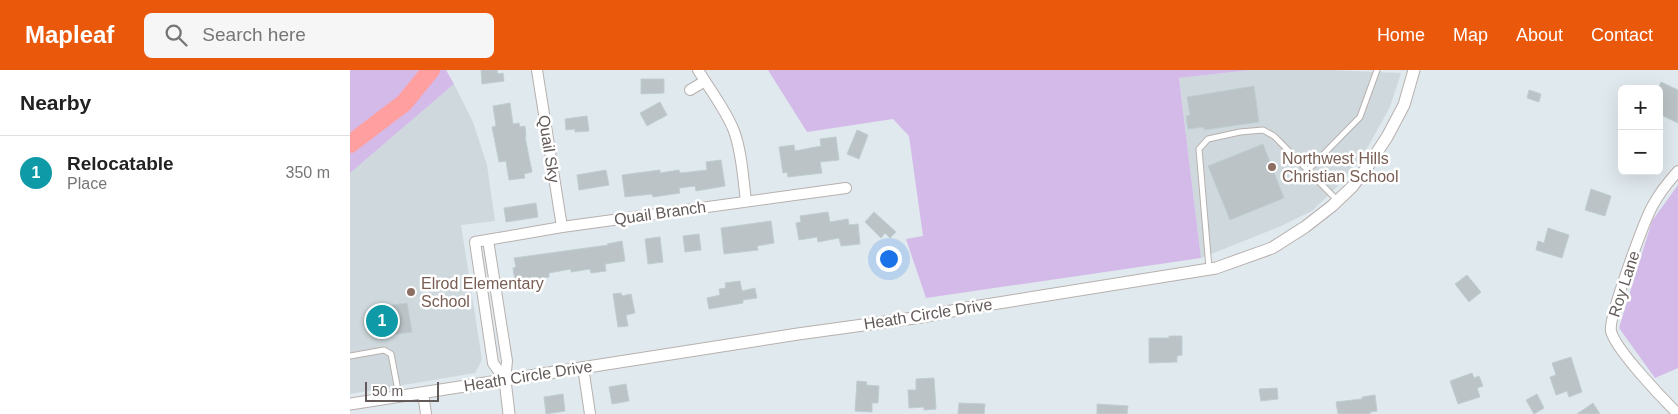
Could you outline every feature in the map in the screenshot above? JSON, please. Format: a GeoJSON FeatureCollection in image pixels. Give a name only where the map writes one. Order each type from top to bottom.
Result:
{"type":"FeatureCollection","features":[{"type":"Feature","properties":{"kind":"street","name":"Quail Sky"},"geometry":{"type":"LineString","coordinates":[[537,70],[562,227]]}},
{"type":"Feature","properties":{"kind":"street"},"geometry":{"type":"LineString","coordinates":[[698,70],[734,131],[746,201]]}},
{"type":"Feature","properties":{"kind":"street","name":"Heath Circle Drive"},"geometry":{"type":"LineString","coordinates":[[350,404],[798,334],[921,317],[966,308],[1209,270],[1242,260],[1272,248],[1305,227],[1352,186],[1387,137],[1404,105],[1414,70]]}},
{"type":"Feature","properties":{"kind":"street"},"geometry":{"type":"LineString","coordinates":[[690,90],[705,81]]}},
{"type":"Feature","properties":{"kind":"street","name":"Roy Lane"},"geometry":{"type":"LineString","coordinates":[[1678,170],[1658,196],[1644,222],[1614,311],[1610,329],[1616,344],[1678,414]]}},
{"type":"Feature","properties":{"kind":"street","name":"Quail Branch"},"geometry":{"type":"LineString","coordinates":[[504,380],[493,363],[475,242],[562,227],[846,188]]}},
{"type":"Feature","properties":{"kind":"street"},"geometry":{"type":"LineString","coordinates":[[488,240],[507,361],[504,380],[510,414]]}},
{"type":"Feature","properties":{"kind":"street"},"geometry":{"type":"LineString","coordinates":[[583,367],[590,414]]}},
{"type":"Feature","properties":{"kind":"street"},"geometry":{"type":"LineString","coordinates":[[423,394],[426,414]]}},
{"type":"Feature","properties":{"kind":"lane"},"geometry":{"type":"LineString","coordinates":[[1308,170],[1360,117],[1377,70]]}},
{"type":"Feature","properties":{"kind":"lane"},"geometry":{"type":"LineString","coordinates":[[1209,270],[1198,150],[1208,139],[1240,132],[1263,130],[1274,136],[1338,200]]}},
{"type":"Feature","properties":{"kind":"lane"},"geometry":{"type":"LineString","coordinates":[[350,356],[384,350],[391,354],[399,397]]}},
{"type":"Feature","properties":{"kind":"shaded area"},"geometry":{"type":"Polygon","coordinates":[[[350,70],[446,70],[454,84],[350,173],[350,70]]]}},
{"type":"Feature","properties":{"kind":"shaded area"},"geometry":{"type":"Polygon","coordinates":[[[768,70],[1251,70],[1179,78],[1201,258],[926,298],[906,239],[923,236],[909,136],[893,119],[807,132],[768,70]]]}},
{"type":"Feature","properties":{"kind":"shaded area","name":"Northwest Hills Christian School"},"geometry":{"type":"Polygon","coordinates":[[[1251,70],[1329,70],[1401,73],[1390,107],[1366,150],[1341,183],[1312,211],[1279,227],[1201,258],[1179,78],[1251,70]]]}},
{"type":"Feature","properties":{"kind":"shaded area","name":"Elrod Elementary School"},"geometry":{"type":"Polygon","coordinates":[[[454,84],[473,122],[487,165],[495,221],[461,225],[482,360],[475,373],[350,394],[350,173],[454,84]]]}},
{"type":"Feature","properties":{"kind":"shaded area"},"geometry":{"type":"Polygon","coordinates":[[[1678,185],[1678,368],[1655,378],[1619,328],[1652,221],[1678,185]]]}},
{"type":"Feature","properties":{"kind":"building"},"geometry":{"type":"Polygon","coordinates":[[[481,70],[497,70],[498,74],[503,73],[504,81],[482,84],[481,70]]]}},
{"type":"Feature","properties":{"kind":"building"},"geometry":{"type":"Polygon","coordinates":[[[641,79],[664,79],[664,93],[641,94],[641,79]]]}},
{"type":"Feature","properties":{"kind":"building"},"geometry":{"type":"Polygon","coordinates":[[[1661,82],[1678,90],[1678,123],[1663,116],[1663,85],[1660,85],[1661,82]]]}},
{"type":"Feature","properties":{"kind":"building"},"geometry":{"type":"Polygon","coordinates":[[[1254,86],[1259,122],[1204,130],[1204,127],[1188,129],[1186,116],[1190,115],[1187,97],[1254,86]]]}},
{"type":"Feature","properties":{"kind":"building"},"geometry":{"type":"Polygon","coordinates":[[[1529,90],[1541,94],[1539,102],[1527,98],[1529,90]]]}},
{"type":"Feature","properties":{"kind":"building"},"geometry":{"type":"Polygon","coordinates":[[[660,102],[667,115],[647,126],[640,113],[660,102]]]}},
{"type":"Feature","properties":{"kind":"building"},"geometry":{"type":"Polygon","coordinates":[[[510,103],[513,124],[519,123],[520,127],[525,126],[525,137],[532,172],[524,174],[525,178],[509,180],[506,161],[499,162],[492,127],[496,126],[493,106],[510,103]]]}},
{"type":"Feature","properties":{"kind":"building"},"geometry":{"type":"Polygon","coordinates":[[[587,116],[589,131],[575,132],[575,129],[566,130],[565,119],[587,116]]]}},
{"type":"Feature","properties":{"kind":"building"},"geometry":{"type":"Polygon","coordinates":[[[857,130],[868,135],[859,159],[847,154],[857,130]]]}},
{"type":"Feature","properties":{"kind":"building"},"geometry":{"type":"Polygon","coordinates":[[[836,137],[839,160],[820,162],[822,173],[788,177],[787,172],[783,173],[779,147],[794,145],[795,151],[821,146],[820,139],[836,137]]]}},
{"type":"Feature","properties":{"kind":"building"},"geometry":{"type":"Polygon","coordinates":[[[1263,144],[1284,198],[1230,220],[1208,166],[1263,144]]]}},
{"type":"Feature","properties":{"kind":"building"},"geometry":{"type":"Polygon","coordinates":[[[721,160],[725,186],[696,191],[695,186],[679,188],[680,193],[653,197],[652,194],[625,197],[622,175],[660,170],[660,173],[679,170],[680,173],[707,170],[706,162],[721,160]]]}},
{"type":"Feature","properties":{"kind":"building"},"geometry":{"type":"Polygon","coordinates":[[[606,170],[609,185],[579,190],[577,175],[606,170]]]}},
{"type":"Feature","properties":{"kind":"building"},"geometry":{"type":"Polygon","coordinates":[[[1591,189],[1611,196],[1605,216],[1585,210],[1591,189]]]}},
{"type":"Feature","properties":{"kind":"building"},"geometry":{"type":"Polygon","coordinates":[[[536,203],[538,217],[506,222],[504,208],[536,203]]]}},
{"type":"Feature","properties":{"kind":"building"},"geometry":{"type":"Polygon","coordinates":[[[828,212],[830,222],[848,219],[849,225],[858,224],[860,244],[841,246],[839,238],[818,242],[817,237],[799,240],[796,223],[801,222],[800,216],[828,212]]]}},
{"type":"Feature","properties":{"kind":"building"},"geometry":{"type":"Polygon","coordinates":[[[874,212],[896,232],[890,238],[885,233],[881,238],[865,222],[874,212]]]}},
{"type":"Feature","properties":{"kind":"building"},"geometry":{"type":"Polygon","coordinates":[[[771,221],[774,243],[757,246],[758,250],[724,254],[721,228],[771,221]]]}},
{"type":"Feature","properties":{"kind":"building"},"geometry":{"type":"Polygon","coordinates":[[[1548,228],[1569,235],[1562,258],[1536,250],[1538,241],[1544,243],[1548,228]]]}},
{"type":"Feature","properties":{"kind":"building"},"geometry":{"type":"Polygon","coordinates":[[[699,234],[701,250],[685,252],[683,236],[699,234]]]}},
{"type":"Feature","properties":{"kind":"building"},"geometry":{"type":"Polygon","coordinates":[[[660,237],[663,262],[648,264],[645,239],[660,237]]]}},
{"type":"Feature","properties":{"kind":"building"},"geometry":{"type":"Polygon","coordinates":[[[622,241],[625,261],[605,264],[606,271],[591,273],[590,269],[571,272],[571,269],[549,273],[549,277],[534,280],[533,277],[515,281],[513,268],[516,267],[514,258],[608,245],[622,241]]]}},
{"type":"Feature","properties":{"kind":"building"},"geometry":{"type":"Polygon","coordinates":[[[1467,275],[1481,292],[1469,302],[1455,284],[1467,275]]]}},
{"type":"Feature","properties":{"kind":"building"},"geometry":{"type":"Polygon","coordinates":[[[740,281],[742,291],[755,288],[757,298],[743,300],[743,303],[709,309],[707,298],[720,295],[719,289],[726,288],[725,283],[740,281]]]}},
{"type":"Feature","properties":{"kind":"building"},"geometry":{"type":"Polygon","coordinates":[[[621,293],[622,296],[631,294],[635,313],[626,315],[628,326],[618,327],[613,294],[621,293]]]}},
{"type":"Feature","properties":{"kind":"building"},"geometry":{"type":"Polygon","coordinates":[[[407,303],[412,332],[377,337],[372,308],[407,303]]]}},
{"type":"Feature","properties":{"kind":"building"},"geometry":{"type":"Polygon","coordinates":[[[1169,336],[1182,336],[1182,355],[1177,356],[1177,362],[1149,363],[1149,338],[1169,338],[1169,336]]]}},
{"type":"Feature","properties":{"kind":"building"},"geometry":{"type":"Polygon","coordinates":[[[1571,357],[1582,392],[1569,397],[1567,391],[1556,395],[1550,377],[1556,375],[1552,363],[1571,357]]]}},
{"type":"Feature","properties":{"kind":"building"},"geometry":{"type":"Polygon","coordinates":[[[1472,373],[1474,378],[1479,376],[1483,386],[1477,388],[1480,397],[1458,404],[1450,381],[1472,373]]]}},
{"type":"Feature","properties":{"kind":"building"},"geometry":{"type":"Polygon","coordinates":[[[934,378],[936,409],[924,410],[924,407],[909,408],[908,390],[916,390],[916,379],[934,378]]]}},
{"type":"Feature","properties":{"kind":"building"},"geometry":{"type":"Polygon","coordinates":[[[857,381],[867,382],[866,385],[879,386],[878,403],[872,403],[872,412],[855,411],[857,381]]]}},
{"type":"Feature","properties":{"kind":"building"},"geometry":{"type":"Polygon","coordinates":[[[626,384],[629,401],[612,404],[609,387],[626,384]]]}},
{"type":"Feature","properties":{"kind":"building"},"geometry":{"type":"Polygon","coordinates":[[[1277,388],[1278,399],[1261,401],[1259,389],[1277,388]]]}},
{"type":"Feature","properties":{"kind":"building"},"geometry":{"type":"Polygon","coordinates":[[[563,394],[565,411],[546,414],[544,397],[563,394]]]}},
{"type":"Feature","properties":{"kind":"building"},"geometry":{"type":"Polygon","coordinates":[[[1537,394],[1544,408],[1534,414],[1526,400],[1537,394]]]}},
{"type":"Feature","properties":{"kind":"building"},"geometry":{"type":"Polygon","coordinates":[[[1375,395],[1377,411],[1370,412],[1370,414],[1338,414],[1336,402],[1362,399],[1362,397],[1375,395]]]}},
{"type":"Feature","properties":{"kind":"building"},"geometry":{"type":"Polygon","coordinates":[[[959,403],[985,404],[984,414],[958,414],[959,403]]]}},
{"type":"Feature","properties":{"kind":"building"},"geometry":{"type":"Polygon","coordinates":[[[1593,403],[1600,414],[1577,414],[1593,403]]]}},
{"type":"Feature","properties":{"kind":"building"},"geometry":{"type":"Polygon","coordinates":[[[1097,404],[1128,406],[1127,414],[1097,414],[1097,404]]]}},
{"type":"Feature","properties":{"kind":"waterway"},"geometry":{"type":"LineString","coordinates":[[350,144],[404,103],[431,70]]}},
{"type":"Feature","properties":{"kind":"place","name":"Northwest Hills Christian School"},"geometry":{"type":"Point","coordinates":[1272,167]}},
{"type":"Feature","properties":{"kind":"place","name":"Elrod Elementary School"},"geometry":{"type":"Point","coordinates":[411,292]}},
{"type":"Feature","properties":{"kind":"place","name":"Relocatable"},"geometry":{"type":"Point","coordinates":[382,321]}}]}
